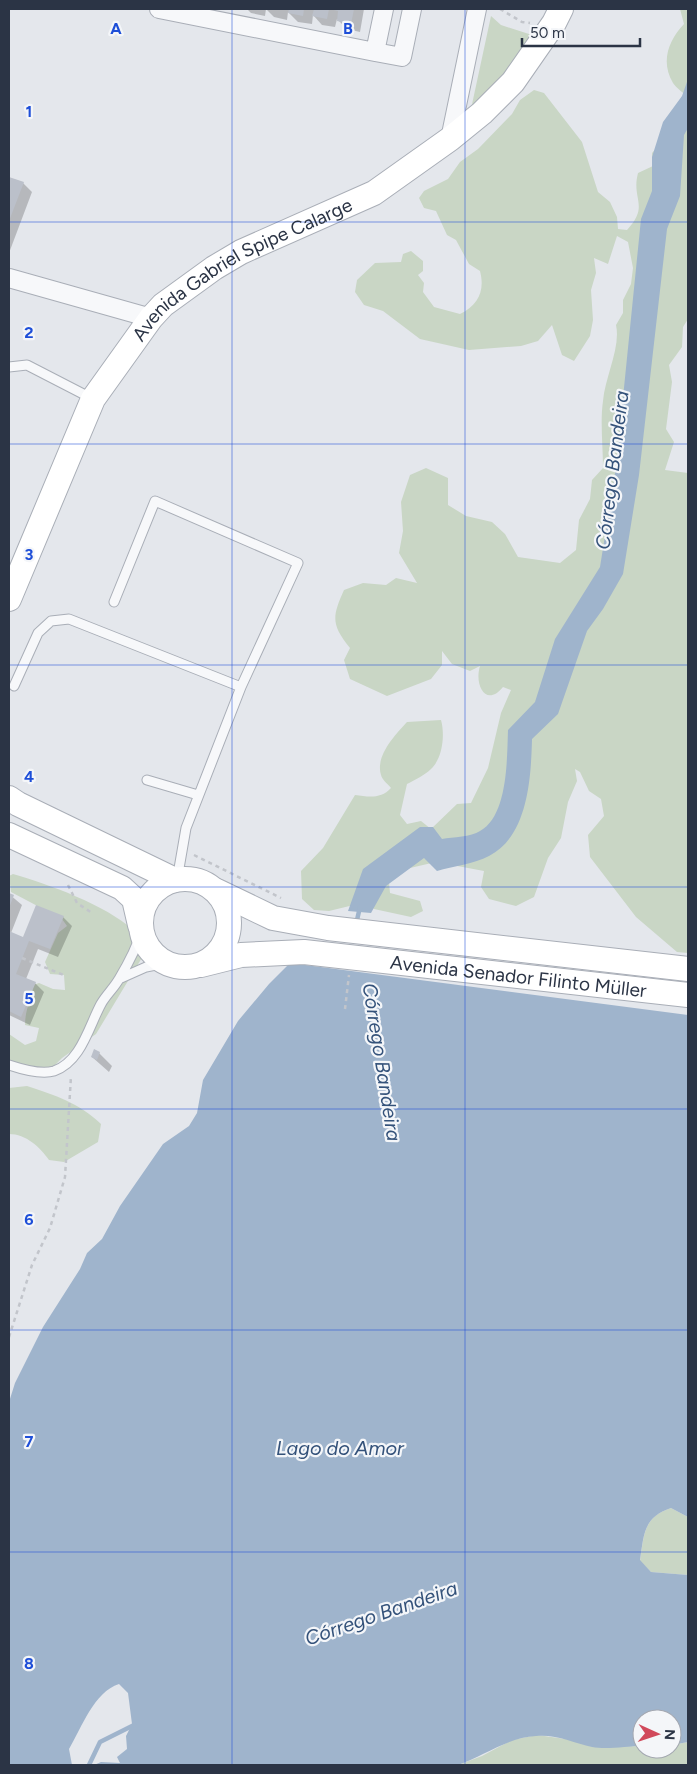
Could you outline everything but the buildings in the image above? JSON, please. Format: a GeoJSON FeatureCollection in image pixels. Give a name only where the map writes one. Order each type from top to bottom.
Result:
{"type":"FeatureCollection","features":[{"type":"Feature","properties":{"kind":"main road","name":"Avenida Gabriel Spipe Calarge"},"geometry":{"type":"LineString","coordinates":[[9,599],[93,399],[150,318],[163,305],[214,268],[241,252],[374,193],[450,139],[482,113],[513,82],[558,16]]}},
{"type":"Feature","properties":{"kind":"main road"},"geometry":{"type":"LineString","coordinates":[[9,798],[176,880]]}},
{"type":"Feature","properties":{"kind":"main road"},"geometry":{"type":"LineString","coordinates":[[9,835],[122,888],[134,899],[142,930],[148,947],[166,963],[183,967],[201,965],[218,952],[229,932],[230,918],[225,903],[217,891],[204,883],[190,879],[176,880],[163,885],[153,893],[145,904],[142,930]]}},
{"type":"Feature","properties":{"kind":"main road","name":"Avenida Senador Filinto Müller"},"geometry":{"type":"LineString","coordinates":[[217,891],[273,918],[328,928],[688,969]]}},
{"type":"Feature","properties":{"kind":"main road","name":"Avenida Senador Filinto Müller"},"geometry":{"type":"LineString","coordinates":[[201,965],[241,955],[304,952],[688,994]]}},
{"type":"Feature","properties":{"kind":"street"},"geometry":{"type":"LineString","coordinates":[[159,9],[402,57],[412,9]]}},
{"type":"Feature","properties":{"kind":"street"},"geometry":{"type":"LineString","coordinates":[[375,52],[384,9]]}},
{"type":"Feature","properties":{"kind":"street"},"geometry":{"type":"LineString","coordinates":[[450,139],[477,9]]}},
{"type":"Feature","properties":{"kind":"street"},"geometry":{"type":"LineString","coordinates":[[9,278],[150,318]]}},
{"type":"Feature","properties":{"kind":"lane"},"geometry":{"type":"LineString","coordinates":[[9,367],[27,365],[93,399]]}},
{"type":"Feature","properties":{"kind":"lane"},"geometry":{"type":"LineString","coordinates":[[114,602],[155,501],[298,563],[241,688],[198,795],[184,836],[176,880]]}},
{"type":"Feature","properties":{"kind":"lane"},"geometry":{"type":"LineString","coordinates":[[14,686],[38,633],[51,621],[69,619],[241,688]]}},
{"type":"Feature","properties":{"kind":"lane"},"geometry":{"type":"LineString","coordinates":[[147,780],[198,795]]}},
{"type":"Feature","properties":{"kind":"lane"},"geometry":{"type":"LineString","coordinates":[[9,1064],[20,1069],[53,1071],[68,1062],[82,1044],[102,1003],[119,979],[138,943],[142,930]]}},
{"type":"Feature","properties":{"kind":"lane"},"geometry":{"type":"LineString","coordinates":[[119,979],[146,967],[166,963]]}},
{"type":"Feature","properties":{"kind":"path"},"geometry":{"type":"LineString","coordinates":[[500,9],[522,22],[558,16]]}},
{"type":"Feature","properties":{"kind":"path"},"geometry":{"type":"LineString","coordinates":[[76,866],[68,884],[77,903],[92,913]]}},
{"type":"Feature","properties":{"kind":"path"},"geometry":{"type":"LineString","coordinates":[[22,958],[66,976]]}},
{"type":"Feature","properties":{"kind":"path"},"geometry":{"type":"LineString","coordinates":[[345,1009],[350,970]]}},
{"type":"Feature","properties":{"kind":"path"},"geometry":{"type":"LineString","coordinates":[[9,1337],[32,1265],[50,1228],[65,1177],[71,1071],[68,1062]]}},
{"type":"Feature","properties":{"kind":"green space"},"geometry":{"type":"Polygon","coordinates":[[[680,9],[688,9],[688,97],[673,83],[667,67],[668,51],[674,37],[684,24],[680,9]]]}},
{"type":"Feature","properties":{"kind":"green space"},"geometry":{"type":"Polygon","coordinates":[[[491,16],[501,25],[529,34],[538,34],[527,53],[471,109],[491,16]]]}},
{"type":"Feature","properties":{"kind":"green space"},"geometry":{"type":"Polygon","coordinates":[[[534,90],[544,93],[582,142],[598,192],[610,202],[617,217],[618,229],[627,230],[637,214],[639,208],[636,182],[638,173],[653,166],[652,153],[676,128],[688,111],[688,319],[683,327],[682,347],[669,365],[672,382],[666,429],[674,442],[665,470],[688,473],[688,953],[677,952],[636,917],[590,857],[588,835],[604,816],[601,799],[589,791],[580,772],[575,769],[577,781],[568,802],[561,838],[548,858],[534,897],[516,906],[489,899],[481,887],[484,871],[436,862],[397,871],[389,883],[390,893],[420,901],[423,911],[411,917],[374,909],[366,902],[329,911],[314,910],[302,899],[301,871],[323,848],[355,795],[379,796],[391,788],[382,777],[381,761],[387,746],[407,722],[441,720],[443,732],[442,746],[435,764],[426,773],[407,784],[400,815],[407,824],[421,821],[431,829],[457,804],[471,803],[488,768],[501,713],[511,690],[503,687],[497,693],[487,695],[480,687],[480,666],[470,671],[452,664],[442,651],[442,665],[431,679],[387,696],[350,679],[344,660],[350,648],[339,633],[335,620],[337,607],[344,590],[363,583],[386,585],[396,578],[417,583],[399,553],[403,531],[401,502],[410,475],[426,468],[448,478],[448,505],[466,516],[492,522],[505,534],[518,557],[560,563],[576,550],[579,520],[590,499],[592,480],[603,468],[602,409],[604,392],[615,352],[616,325],[623,313],[623,300],[631,284],[633,268],[628,242],[617,236],[608,264],[594,258],[596,273],[591,290],[593,320],[590,336],[574,361],[562,355],[552,325],[538,341],[521,346],[469,350],[420,339],[383,311],[364,305],[355,292],[357,280],[375,263],[401,262],[403,254],[411,251],[423,261],[423,271],[418,275],[424,283],[423,292],[434,307],[460,314],[472,306],[481,291],[480,271],[469,264],[456,240],[447,235],[436,211],[424,208],[419,198],[424,191],[448,179],[460,162],[478,149],[512,114],[520,100],[534,90]]]}},
{"type":"Feature","properties":{"kind":"green space"},"geometry":{"type":"Polygon","coordinates":[[[13,874],[76,896],[108,912],[135,932],[143,956],[96,1034],[62,1058],[52,1068],[28,1075],[9,1070],[9,1034],[25,1045],[36,1041],[39,1028],[25,1025],[33,985],[39,983],[53,989],[65,990],[64,975],[50,974],[45,962],[58,933],[67,926],[62,919],[11,892],[9,876],[13,874]]]}},
{"type":"Feature","properties":{"kind":"green space"},"geometry":{"type":"Polygon","coordinates":[[[27,1086],[66,1100],[92,1116],[101,1124],[98,1142],[64,1162],[49,1160],[32,1142],[21,1136],[9,1134],[9,1088],[27,1086]]]}},
{"type":"Feature","properties":{"kind":"green space"},"geometry":{"type":"Polygon","coordinates":[[[671,1508],[688,1517],[688,1575],[651,1572],[640,1561],[646,1528],[655,1516],[671,1508]]]}},
{"type":"Feature","properties":{"kind":"green space"},"geometry":{"type":"Polygon","coordinates":[[[537,1735],[573,1740],[593,1747],[632,1746],[632,1759],[682,1759],[682,1743],[688,1742],[688,1765],[458,1765],[482,1756],[512,1740],[537,1735]]]}},
{"type":"Feature","properties":{"kind":"water","name":"Córrego Bandeira"},"geometry":{"type":"Polygon","coordinates":[[[688,79],[688,128],[684,135],[680,196],[667,229],[639,475],[623,574],[603,609],[587,631],[558,714],[532,739],[525,805],[512,835],[502,847],[489,856],[470,863],[437,871],[424,858],[386,886],[371,913],[348,911],[363,869],[420,827],[433,827],[442,839],[472,834],[489,824],[501,800],[506,770],[508,730],[535,702],[555,639],[600,567],[616,467],[641,219],[652,191],[652,157],[663,122],[682,96],[688,79]]]}},
{"type":"Feature","properties":{"kind":"water","name":"Lago do Amor"},"geometry":{"type":"Polygon","coordinates":[[[290,963],[688,1015],[688,1517],[671,1508],[655,1516],[646,1528],[640,1560],[651,1572],[688,1575],[688,1742],[682,1743],[682,1709],[632,1709],[632,1747],[598,1748],[558,1738],[543,1736],[526,1737],[506,1743],[458,1765],[94,1765],[101,1762],[120,1763],[117,1757],[127,1749],[126,1736],[132,1724],[128,1693],[119,1684],[102,1694],[90,1711],[69,1749],[72,1765],[9,1765],[9,1402],[15,1383],[43,1327],[80,1269],[87,1253],[102,1239],[120,1206],[163,1144],[189,1126],[197,1113],[203,1080],[238,1021],[269,984],[290,963]]]}},
{"type":"Feature","properties":{"kind":"waterway","name":"Córrego Bandeira"},"geometry":{"type":"LineString","coordinates":[[357,920],[360,907]]}},
{"type":"Feature","properties":{"kind":"waterway","name":"Córrego Bandeira"},"geometry":{"type":"LineString","coordinates":[[89,1765],[100,1742],[134,1725]]}}]}
